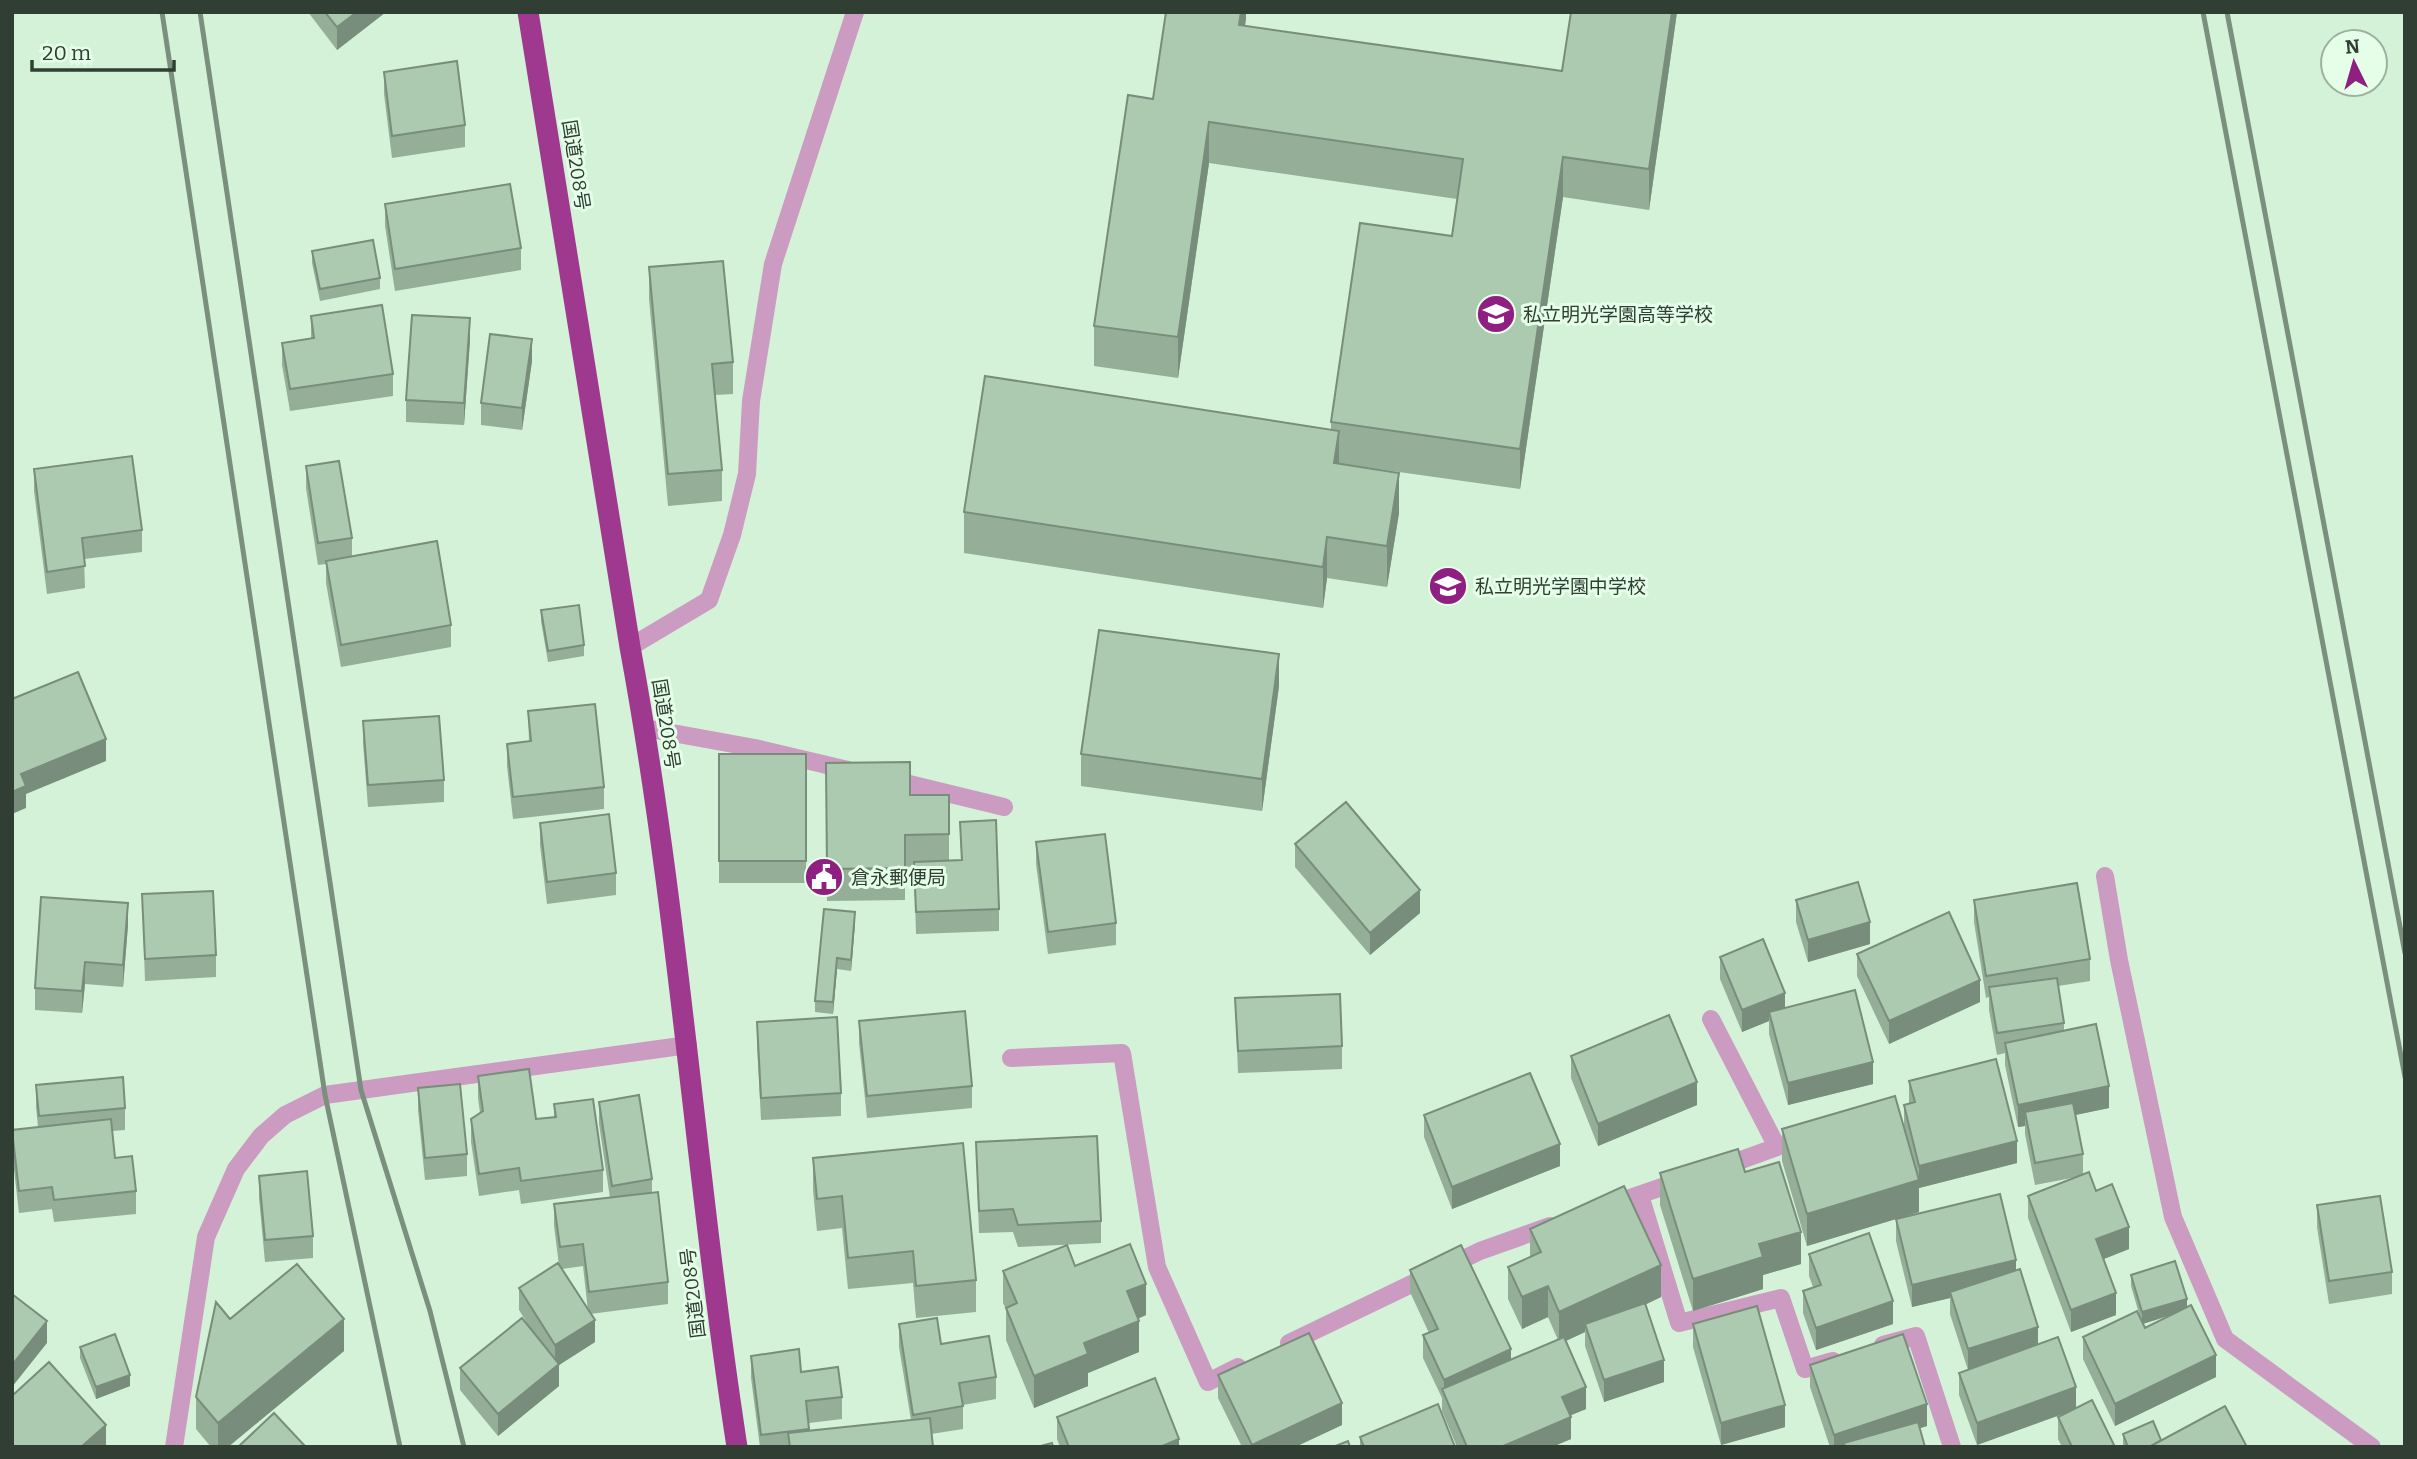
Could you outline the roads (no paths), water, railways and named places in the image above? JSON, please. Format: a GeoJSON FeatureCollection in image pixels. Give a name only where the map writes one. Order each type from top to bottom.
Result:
{"type":"FeatureCollection","features":[{"type":"Feature","properties":{"kind":"highway","name":"国道208号"},"geometry":{"type":"LineString","coordinates":[[528,12],[645,728],[688,1045],[721,1340],[737,1447]]}},
{"type":"Feature","properties":{"kind":"street"},"geometry":{"type":"LineString","coordinates":[[630,647],[709,600],[732,534],[747,474],[751,401],[774,264],[855,12]]}},
{"type":"Feature","properties":{"kind":"street"},"geometry":{"type":"LineString","coordinates":[[645,728],[755,748],[1004,807]]}},
{"type":"Feature","properties":{"kind":"street"},"geometry":{"type":"LineString","coordinates":[[2105,876],[2119,960],[2173,1217],[2225,1339],[2372,1447]]}},
{"type":"Feature","properties":{"kind":"street"},"geometry":{"type":"LineString","coordinates":[[1591,1212],[1777,1147],[1711,1019]]}},
{"type":"Feature","properties":{"kind":"street"},"geometry":{"type":"LineString","coordinates":[[174,1447],[206,1237],[236,1169],[261,1136],[285,1115],[325,1095],[688,1045]]}},
{"type":"Feature","properties":{"kind":"street"},"geometry":{"type":"LineString","coordinates":[[1011,1058],[1122,1053],[1157,1267],[1208,1382],[1480,1251],[1566,1221]]}},
{"type":"Feature","properties":{"kind":"street"},"geometry":{"type":"LineString","coordinates":[[1640,1195],[1679,1323],[1781,1298],[1805,1369],[1916,1336],[1952,1447]]}},
{"type":"Feature","properties":{"kind":"railway"},"geometry":{"type":"LineString","coordinates":[[162,12],[325,1095],[400,1447]]}},
{"type":"Feature","properties":{"kind":"railway"},"geometry":{"type":"LineString","coordinates":[[200,12],[361,1090],[430,1311],[464,1447]]}},
{"type":"Feature","properties":{"kind":"railway"},"geometry":{"type":"LineString","coordinates":[[2203,12],[2405,1077]]}},
{"type":"Feature","properties":{"kind":"railway"},"geometry":{"type":"LineString","coordinates":[[2227,12],[2405,953]]}},
{"type":"Feature","properties":{"kind":"place","name":"私立明光学園高等学校"},"geometry":{"type":"Point","coordinates":[1496,314]}},
{"type":"Feature","properties":{"kind":"place","name":"私立明光学園中学校"},"geometry":{"type":"Point","coordinates":[1448,586]}},
{"type":"Feature","properties":{"kind":"place","name":"倉永郵便局"},"geometry":{"type":"Point","coordinates":[824,877]}}]}
